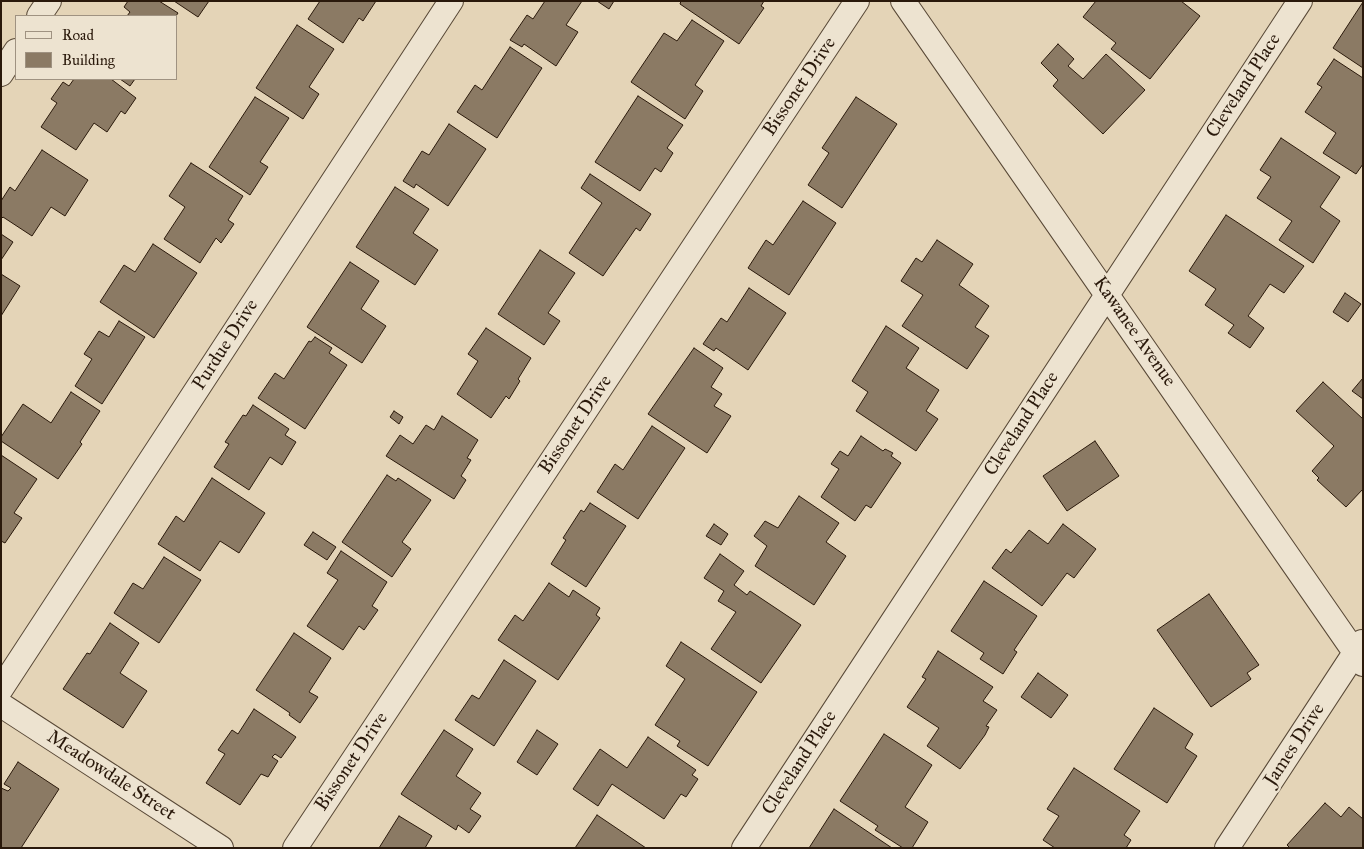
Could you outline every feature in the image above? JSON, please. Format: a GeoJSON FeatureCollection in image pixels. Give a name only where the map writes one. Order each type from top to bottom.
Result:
{"type":"FeatureCollection","features":[{"type":"Feature","properties":{"kind":"street"},"geometry":{"type":"LineString","coordinates":[[40,15],[49,1]]}},
{"type":"Feature","properties":{"kind":"street","name":"Purdue Drive"},"geometry":{"type":"LineString","coordinates":[[1,690],[451,1]]}},
{"type":"Feature","properties":{"kind":"street","name":"Bissonet Drive"},"geometry":{"type":"LineString","coordinates":[[295,848],[857,1]]}},
{"type":"Feature","properties":{"kind":"street","name":"Kawanee Avenue"},"geometry":{"type":"LineString","coordinates":[[903,1],[1360,653]]}},
{"type":"Feature","properties":{"kind":"street","name":"Cleveland Place"},"geometry":{"type":"LineString","coordinates":[[744,848],[1300,1]]}},
{"type":"Feature","properties":{"kind":"street"},"geometry":{"type":"LineString","coordinates":[[1,74],[15,53]]}},
{"type":"Feature","properties":{"kind":"street","name":"James Drive"},"geometry":{"type":"LineString","coordinates":[[1227,848],[1360,653]]}},
{"type":"Feature","properties":{"kind":"street","name":"Meadowdale Street"},"geometry":{"type":"LineString","coordinates":[[1,705],[221,848]]}},
{"type":"Feature","properties":{"kind":"building"},"geometry":{"type":"Polygon","coordinates":[[[128,1],[159,1],[178,13],[177,15],[128,15],[130,12],[124,7],[128,1]]]}},
{"type":"Feature","properties":{"kind":"building"},"geometry":{"type":"Polygon","coordinates":[[[174,1],[209,1],[198,17],[174,1]]]}},
{"type":"Feature","properties":{"kind":"building"},"geometry":{"type":"Polygon","coordinates":[[[320,1],[376,1],[363,21],[359,18],[343,43],[308,19],[320,1]]]}},
{"type":"Feature","properties":{"kind":"building"},"geometry":{"type":"Polygon","coordinates":[[[545,1],[582,1],[566,25],[578,32],[556,66],[524,44],[522,47],[510,40],[527,15],[533,19],[545,1]]]}},
{"type":"Feature","properties":{"kind":"building"},"geometry":{"type":"Polygon","coordinates":[[[597,1],[614,1],[609,9],[597,1]]]}},
{"type":"Feature","properties":{"kind":"building"},"geometry":{"type":"Polygon","coordinates":[[[681,1],[764,1],[761,6],[764,8],[739,44],[680,4],[681,1]]]}},
{"type":"Feature","properties":{"kind":"building"},"geometry":{"type":"Polygon","coordinates":[[[1096,1],[1181,1],[1200,16],[1150,79],[1111,49],[1116,43],[1083,17],[1096,1]]]}},
{"type":"Feature","properties":{"kind":"building"},"geometry":{"type":"Polygon","coordinates":[[[1363,2],[1363,68],[1333,48],[1363,2]]]}},
{"type":"Feature","properties":{"kind":"building"},"geometry":{"type":"Polygon","coordinates":[[[692,20],[724,41],[695,85],[703,91],[685,119],[631,82],[664,33],[677,41],[692,20]]]}},
{"type":"Feature","properties":{"kind":"building"},"geometry":{"type":"Polygon","coordinates":[[[297,25],[334,49],[309,87],[319,94],[303,119],[256,88],[297,25]]]}},
{"type":"Feature","properties":{"kind":"building"},"geometry":{"type":"Polygon","coordinates":[[[1058,44],[1074,59],[1068,66],[1083,79],[1106,54],[1145,90],[1103,134],[1053,86],[1058,80],[1041,63],[1058,44]]]}},
{"type":"Feature","properties":{"kind":"building"},"geometry":{"type":"Polygon","coordinates":[[[510,47],[542,68],[497,138],[457,112],[475,85],[482,90],[510,47]]]}},
{"type":"Feature","properties":{"kind":"building"},"geometry":{"type":"Polygon","coordinates":[[[1334,59],[1363,78],[1363,164],[1356,174],[1323,153],[1336,133],[1305,112],[1322,87],[1317,84],[1334,59]]]}},
{"type":"Feature","properties":{"kind":"building"},"geometry":{"type":"Polygon","coordinates":[[[73,80],[112,80],[136,98],[125,114],[121,111],[107,132],[94,123],[76,150],[41,127],[57,103],[51,99],[63,82],[69,86],[73,80]]]}},
{"type":"Feature","properties":{"kind":"building"},"geometry":{"type":"Polygon","coordinates":[[[121,80],[134,80],[130,86],[121,80]]]}},
{"type":"Feature","properties":{"kind":"building"},"geometry":{"type":"Polygon","coordinates":[[[638,96],[683,125],[667,148],[673,153],[661,172],[655,168],[640,191],[595,162],[638,96]]]}},
{"type":"Feature","properties":{"kind":"building"},"geometry":{"type":"Polygon","coordinates":[[[255,97],[289,118],[260,162],[268,167],[250,195],[209,167],[255,97]]]}},
{"type":"Feature","properties":{"kind":"building"},"geometry":{"type":"Polygon","coordinates":[[[856,97],[897,124],[842,208],[808,185],[829,153],[822,148],[856,97]]]}},
{"type":"Feature","properties":{"kind":"building"},"geometry":{"type":"Polygon","coordinates":[[[449,124],[486,149],[448,206],[416,184],[414,188],[403,181],[422,151],[429,155],[449,124]]]}},
{"type":"Feature","properties":{"kind":"building"},"geometry":{"type":"Polygon","coordinates":[[[1281,138],[1340,177],[1320,207],[1340,221],[1313,263],[1279,240],[1292,221],[1257,198],[1271,177],[1260,170],[1281,138]]]}},
{"type":"Feature","properties":{"kind":"building"},"geometry":{"type":"Polygon","coordinates":[[[42,150],[88,180],[65,216],[51,207],[32,236],[3,217],[1,219],[1,201],[10,187],[15,191],[42,150]]]}},
{"type":"Feature","properties":{"kind":"building"},"geometry":{"type":"Polygon","coordinates":[[[191,163],[243,196],[228,220],[234,224],[221,243],[216,238],[200,263],[164,239],[185,207],[169,196],[191,163]]]}},
{"type":"Feature","properties":{"kind":"building"},"geometry":{"type":"Polygon","coordinates":[[[590,174],[651,214],[640,231],[636,228],[603,276],[569,253],[602,203],[581,188],[590,174]]]}},
{"type":"Feature","properties":{"kind":"building"},"geometry":{"type":"Polygon","coordinates":[[[395,187],[429,209],[413,233],[438,250],[415,285],[356,247],[395,187]]]}},
{"type":"Feature","properties":{"kind":"building"},"geometry":{"type":"Polygon","coordinates":[[[803,201],[836,223],[789,295],[748,268],[766,240],[773,245],[803,201]]]}},
{"type":"Feature","properties":{"kind":"building"},"geometry":{"type":"Polygon","coordinates":[[[1226,215],[1304,266],[1284,293],[1270,284],[1248,316],[1264,328],[1250,348],[1228,333],[1234,325],[1205,305],[1216,289],[1189,271],[1226,215]]]}},
{"type":"Feature","properties":{"kind":"building"},"geometry":{"type":"Polygon","coordinates":[[[1,234],[13,242],[1,260],[1,234]]]}},
{"type":"Feature","properties":{"kind":"building"},"geometry":{"type":"Polygon","coordinates":[[[937,240],[973,264],[959,285],[989,306],[975,327],[989,336],[967,369],[902,326],[923,295],[901,281],[916,258],[922,262],[937,240]]]}},
{"type":"Feature","properties":{"kind":"building"},"geometry":{"type":"Polygon","coordinates":[[[153,244],[197,273],[154,338],[100,302],[124,265],[135,272],[153,244]]]}},
{"type":"Feature","properties":{"kind":"building"},"geometry":{"type":"Polygon","coordinates":[[[540,250],[575,273],[548,313],[560,321],[544,345],[498,314],[540,250]]]}},
{"type":"Feature","properties":{"kind":"building"},"geometry":{"type":"Polygon","coordinates":[[[350,262],[379,281],[361,309],[386,326],[362,363],[307,327],[350,262]]]}},
{"type":"Feature","properties":{"kind":"building"},"geometry":{"type":"Polygon","coordinates":[[[1,274],[20,286],[1,316],[1,274]]]}},
{"type":"Feature","properties":{"kind":"building"},"geometry":{"type":"Polygon","coordinates":[[[749,288],[786,313],[748,370],[716,348],[714,351],[703,344],[721,318],[727,322],[749,288]]]}},
{"type":"Feature","properties":{"kind":"building"},"geometry":{"type":"Polygon","coordinates":[[[1345,293],[1361,304],[1348,322],[1333,312],[1345,293]]]}},
{"type":"Feature","properties":{"kind":"building"},"geometry":{"type":"Polygon","coordinates":[[[119,321],[145,337],[102,404],[75,386],[92,359],[84,354],[99,331],[109,337],[119,321]]]}},
{"type":"Feature","properties":{"kind":"building"},"geometry":{"type":"Polygon","coordinates":[[[886,326],[919,348],[906,368],[939,390],[926,411],[938,419],[916,451],[856,411],[868,392],[852,381],[886,326]]]}},
{"type":"Feature","properties":{"kind":"building"},"geometry":{"type":"Polygon","coordinates":[[[486,328],[531,358],[518,379],[520,381],[509,399],[506,396],[491,418],[457,394],[478,361],[468,354],[486,328]]]}},
{"type":"Feature","properties":{"kind":"building"},"geometry":{"type":"Polygon","coordinates":[[[315,337],[332,348],[329,353],[347,365],[305,429],[258,398],[275,373],[284,379],[309,341],[311,342],[315,337]]]}},
{"type":"Feature","properties":{"kind":"building"},"geometry":{"type":"Polygon","coordinates":[[[694,348],[723,368],[711,387],[722,394],[714,406],[731,416],[707,453],[648,414],[694,348]]]}},
{"type":"Feature","properties":{"kind":"building"},"geometry":{"type":"Polygon","coordinates":[[[1363,378],[1363,399],[1352,391],[1363,378]]]}},
{"type":"Feature","properties":{"kind":"building"},"geometry":{"type":"Polygon","coordinates":[[[1323,382],[1363,419],[1363,489],[1346,507],[1317,480],[1319,478],[1312,471],[1334,446],[1296,411],[1323,382]]]}},
{"type":"Feature","properties":{"kind":"building"},"geometry":{"type":"Polygon","coordinates":[[[71,392],[100,411],[80,442],[82,444],[58,479],[1,441],[1,437],[23,404],[51,423],[71,392]]]}},
{"type":"Feature","properties":{"kind":"building"},"geometry":{"type":"Polygon","coordinates":[[[253,405],[289,429],[285,435],[296,442],[282,465],[270,457],[249,490],[214,467],[229,444],[225,442],[243,415],[246,416],[253,405]]]}},
{"type":"Feature","properties":{"kind":"building"},"geometry":{"type":"Polygon","coordinates":[[[394,411],[403,417],[399,424],[390,417],[394,411]]]}},
{"type":"Feature","properties":{"kind":"building"},"geometry":{"type":"Polygon","coordinates":[[[442,416],[478,440],[467,458],[471,460],[461,476],[466,480],[454,499],[386,456],[400,435],[413,444],[426,425],[434,430],[442,416]]]}},
{"type":"Feature","properties":{"kind":"building"},"geometry":{"type":"Polygon","coordinates":[[[652,426],[685,448],[638,519],[597,492],[615,464],[623,470],[652,426]]]}},
{"type":"Feature","properties":{"kind":"building"},"geometry":{"type":"Polygon","coordinates":[[[861,436],[883,451],[885,449],[893,453],[891,456],[901,463],[871,508],[866,505],[855,521],[821,497],[839,469],[831,464],[840,451],[848,456],[861,436]]]}},
{"type":"Feature","properties":{"kind":"building"},"geometry":{"type":"Polygon","coordinates":[[[1095,441],[1119,476],[1067,511],[1043,476],[1095,441]]]}},
{"type":"Feature","properties":{"kind":"building"},"geometry":{"type":"Polygon","coordinates":[[[1,455],[37,479],[14,513],[22,518],[5,543],[1,541],[1,455]]]}},
{"type":"Feature","properties":{"kind":"building"},"geometry":{"type":"Polygon","coordinates":[[[387,475],[396,481],[398,478],[431,500],[402,542],[411,549],[392,577],[342,542],[387,475]]]}},
{"type":"Feature","properties":{"kind":"building"},"geometry":{"type":"Polygon","coordinates":[[[212,478],[265,513],[239,553],[220,541],[200,571],[158,544],[176,516],[184,522],[212,478]]]}},
{"type":"Feature","properties":{"kind":"building"},"geometry":{"type":"Polygon","coordinates":[[[799,496],[839,523],[826,542],[846,556],[814,605],[755,566],[767,546],[754,536],[765,521],[778,528],[799,496]]]}},
{"type":"Feature","properties":{"kind":"building"},"geometry":{"type":"Polygon","coordinates":[[[590,503],[626,526],[586,587],[551,564],[566,540],[563,538],[581,510],[584,512],[590,503]]]}},
{"type":"Feature","properties":{"kind":"building"},"geometry":{"type":"Polygon","coordinates":[[[714,524],[728,534],[721,545],[706,536],[714,524]]]}},
{"type":"Feature","properties":{"kind":"building"},"geometry":{"type":"Polygon","coordinates":[[[1063,524],[1096,549],[1074,578],[1067,573],[1042,606],[992,568],[1006,549],[1011,553],[1029,530],[1048,544],[1063,524]]]}},
{"type":"Feature","properties":{"kind":"building"},"geometry":{"type":"Polygon","coordinates":[[[313,532],[336,547],[327,560],[304,545],[313,532]]]}},
{"type":"Feature","properties":{"kind":"building"},"geometry":{"type":"Polygon","coordinates":[[[341,551],[387,582],[372,606],[378,610],[364,630],[359,626],[343,650],[307,626],[338,580],[327,573],[341,551]]]}},
{"type":"Feature","properties":{"kind":"building"},"geometry":{"type":"Polygon","coordinates":[[[720,554],[744,571],[734,585],[747,595],[750,591],[801,625],[761,683],[711,649],[736,612],[718,601],[724,591],[704,578],[720,554]]]}},
{"type":"Feature","properties":{"kind":"building"},"geometry":{"type":"Polygon","coordinates":[[[164,557],[201,580],[159,643],[114,613],[133,583],[143,589],[164,557]]]}},
{"type":"Feature","properties":{"kind":"building"},"geometry":{"type":"Polygon","coordinates":[[[984,581],[1037,616],[1014,650],[1017,652],[1003,674],[980,659],[984,653],[951,631],[984,581]]]}},
{"type":"Feature","properties":{"kind":"building"},"geometry":{"type":"Polygon","coordinates":[[[549,583],[569,597],[573,590],[600,608],[596,615],[600,618],[558,680],[498,640],[515,615],[523,621],[549,583]]]}},
{"type":"Feature","properties":{"kind":"building"},"geometry":{"type":"Polygon","coordinates":[[[1209,594],[1259,665],[1247,673],[1251,679],[1211,707],[1157,630],[1209,594]]]}},
{"type":"Feature","properties":{"kind":"building"},"geometry":{"type":"Polygon","coordinates":[[[110,623],[139,643],[120,673],[147,691],[123,728],[63,689],[87,653],[90,654],[110,623]]]}},
{"type":"Feature","properties":{"kind":"building"},"geometry":{"type":"Polygon","coordinates":[[[294,633],[331,658],[309,692],[318,697],[300,723],[289,715],[290,713],[256,690],[294,633]]]}},
{"type":"Feature","properties":{"kind":"building"},"geometry":{"type":"Polygon","coordinates":[[[681,642],[757,692],[708,766],[677,746],[680,741],[655,725],[685,679],[666,666],[681,642]]]}},
{"type":"Feature","properties":{"kind":"building"},"geometry":{"type":"Polygon","coordinates":[[[938,651],[993,687],[983,701],[997,710],[986,726],[989,727],[985,735],[960,769],[927,746],[939,728],[907,707],[926,679],[922,677],[938,651]]]}},
{"type":"Feature","properties":{"kind":"building"},"geometry":{"type":"Polygon","coordinates":[[[504,660],[536,681],[494,746],[455,720],[472,695],[479,699],[504,660]]]}},
{"type":"Feature","properties":{"kind":"building"},"geometry":{"type":"Polygon","coordinates":[[[1038,673],[1068,695],[1051,718],[1021,697],[1038,673]]]}},
{"type":"Feature","properties":{"kind":"building"},"geometry":{"type":"Polygon","coordinates":[[[1154,708],[1193,734],[1185,748],[1197,756],[1167,803],[1114,769],[1154,708]]]}},
{"type":"Feature","properties":{"kind":"building"},"geometry":{"type":"Polygon","coordinates":[[[254,709],[296,737],[281,758],[275,754],[272,757],[278,761],[268,777],[261,774],[240,805],[206,783],[225,754],[218,750],[232,730],[238,734],[254,709]]]}},
{"type":"Feature","properties":{"kind":"building"},"geometry":{"type":"Polygon","coordinates":[[[444,730],[473,749],[456,776],[481,793],[470,809],[481,816],[469,833],[458,825],[456,830],[401,794],[444,730]]]}},
{"type":"Feature","properties":{"kind":"building"},"geometry":{"type":"Polygon","coordinates":[[[537,730],[558,744],[537,775],[517,762],[537,730]]]}},
{"type":"Feature","properties":{"kind":"building"},"geometry":{"type":"Polygon","coordinates":[[[884,734],[932,765],[905,807],[928,822],[912,848],[903,848],[875,830],[878,826],[840,801],[884,734]]]}},
{"type":"Feature","properties":{"kind":"building"},"geometry":{"type":"Polygon","coordinates":[[[648,737],[696,770],[692,775],[698,779],[686,797],[681,794],[664,819],[612,784],[598,806],[573,789],[600,749],[627,768],[648,737]]]}},
{"type":"Feature","properties":{"kind":"building"},"geometry":{"type":"Polygon","coordinates":[[[18,762],[59,789],[21,848],[1,848],[1,788],[8,791],[11,788],[4,784],[18,762]]]}},
{"type":"Feature","properties":{"kind":"building"},"geometry":{"type":"Polygon","coordinates":[[[1074,768],[1140,811],[1124,835],[1131,840],[1126,848],[1055,848],[1043,840],[1059,816],[1047,809],[1074,768]]]}},
{"type":"Feature","properties":{"kind":"building"},"geometry":{"type":"Polygon","coordinates":[[[1325,803],[1341,817],[1349,807],[1363,819],[1363,848],[1290,848],[1287,845],[1325,803]]]}},
{"type":"Feature","properties":{"kind":"building"},"geometry":{"type":"Polygon","coordinates":[[[834,809],[892,848],[809,848],[834,809]]]}},
{"type":"Feature","properties":{"kind":"building"},"geometry":{"type":"Polygon","coordinates":[[[597,815],[646,848],[575,848],[597,815]]]}},
{"type":"Feature","properties":{"kind":"building"},"geometry":{"type":"Polygon","coordinates":[[[399,816],[432,836],[425,848],[379,848],[399,816]]]}}]}
